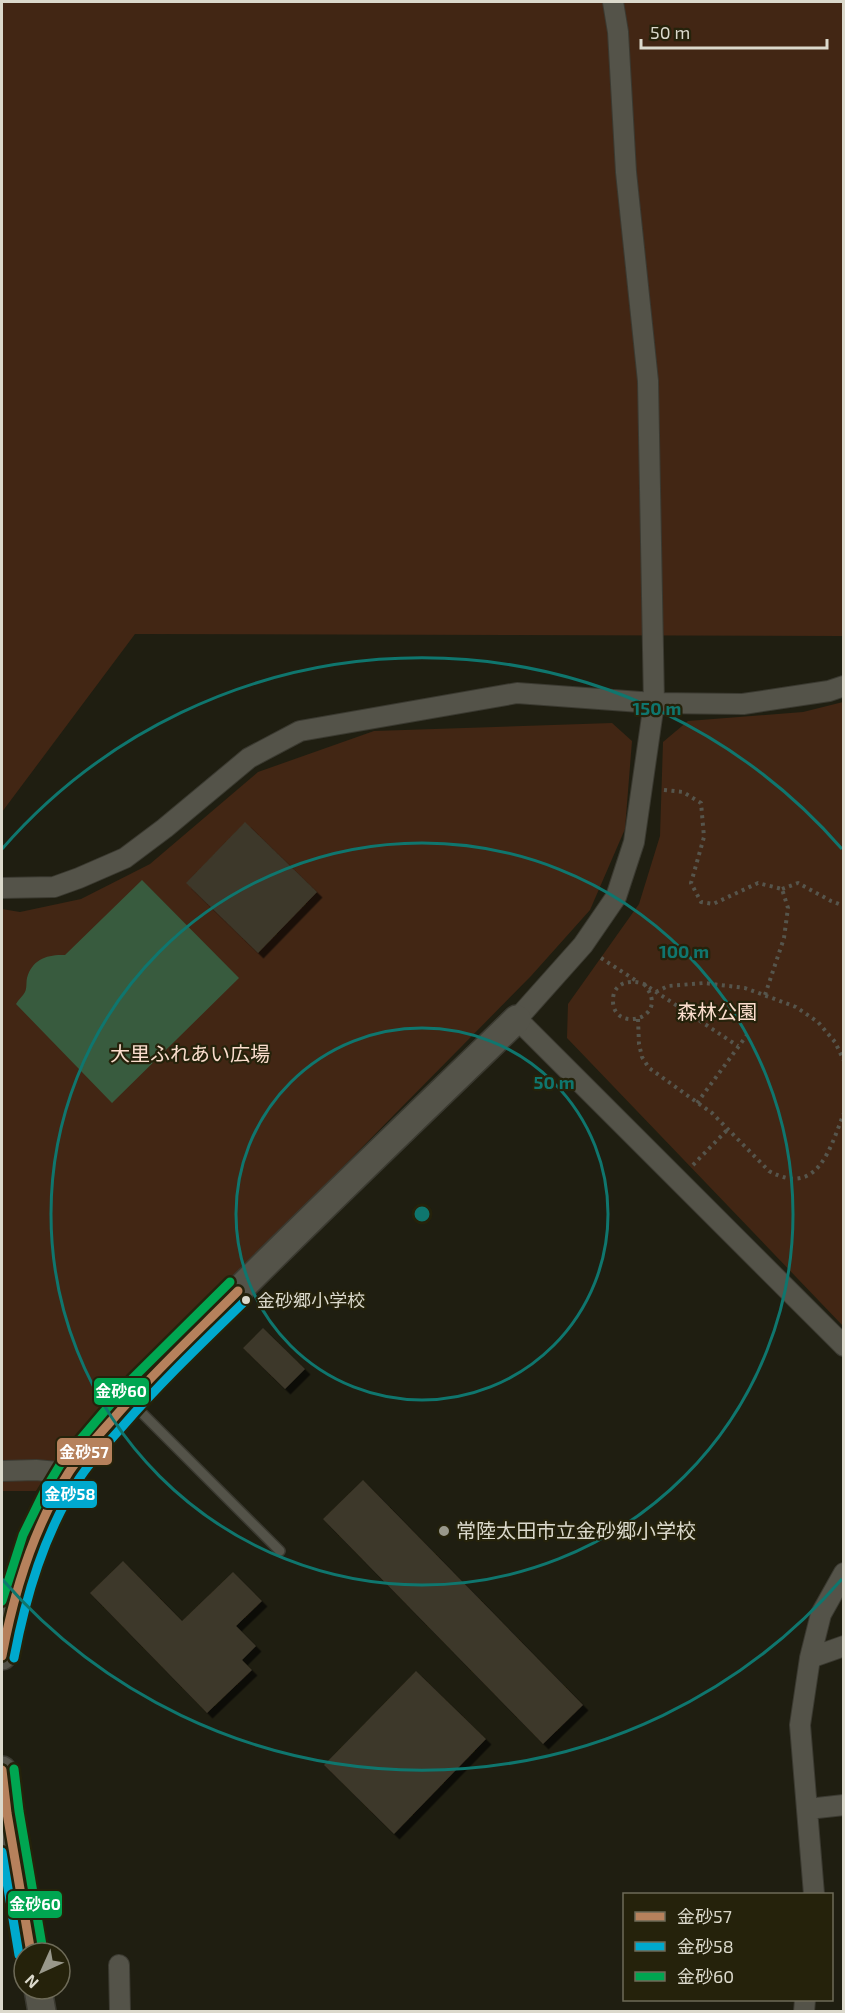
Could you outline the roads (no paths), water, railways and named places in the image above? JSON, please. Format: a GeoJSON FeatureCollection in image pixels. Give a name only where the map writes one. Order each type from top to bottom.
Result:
{"type":"FeatureCollection","features":[{"type":"Feature","properties":{"kind":"street"},"geometry":{"type":"LineString","coordinates":[[2,1656],[11,1604],[27,1557],[44,1517],[68,1473],[94,1439],[129,1400],[517,1019],[583,945],[616,897],[626,870],[634,842],[654,703],[648,381],[631,223],[618,32],[613,2]]}},
{"type":"Feature","properties":{"kind":"street"},"geometry":{"type":"LineString","coordinates":[[2,888],[54,887],[124,858],[165,828],[249,758],[300,731],[517,693],[654,703],[743,704],[829,691],[843,686]]}},
{"type":"Feature","properties":{"kind":"street"},"geometry":{"type":"LineString","coordinates":[[517,1019],[843,1346]]}},
{"type":"Feature","properties":{"kind":"street"},"geometry":{"type":"LineString","coordinates":[[2,1471],[36,1470],[68,1473]]}},
{"type":"Feature","properties":{"kind":"street"},"geometry":{"type":"LineString","coordinates":[[814,1893],[800,1725],[810,1658],[821,1614],[843,1573]]}},
{"type":"Feature","properties":{"kind":"street"},"geometry":{"type":"LineString","coordinates":[[810,1658],[843,1646]]}},
{"type":"Feature","properties":{"kind":"street"},"geometry":{"type":"LineString","coordinates":[[2,1770],[29,1941]]}},
{"type":"Feature","properties":{"kind":"street"},"geometry":{"type":"LineString","coordinates":[[808,1809],[843,1805]]}},
{"type":"Feature","properties":{"kind":"street"},"geometry":{"type":"LineString","coordinates":[[119,1965],[120,2012]]}},
{"type":"Feature","properties":{"kind":"lane"},"geometry":{"type":"LineString","coordinates":[[129,1400],[280,1551]]}},
{"type":"Feature","properties":{"kind":"place","name":"金砂郷小学校"},"geometry":{"type":"Point","coordinates":[246,1300]}},
{"type":"Feature","properties":{"kind":"place","name":"常陸太田市立金砂郷小学校"},"geometry":{"type":"Point","coordinates":[444,1531]}},
{"type":"Feature","properties":{"kind":"park label","name":"森林公園"},"geometry":{"type":"Point","coordinates":[717,1012]}},
{"type":"Feature","properties":{"kind":"park label","name":"大里ふれあい広場"},"geometry":{"type":"Point","coordinates":[190,1054]}}]}
